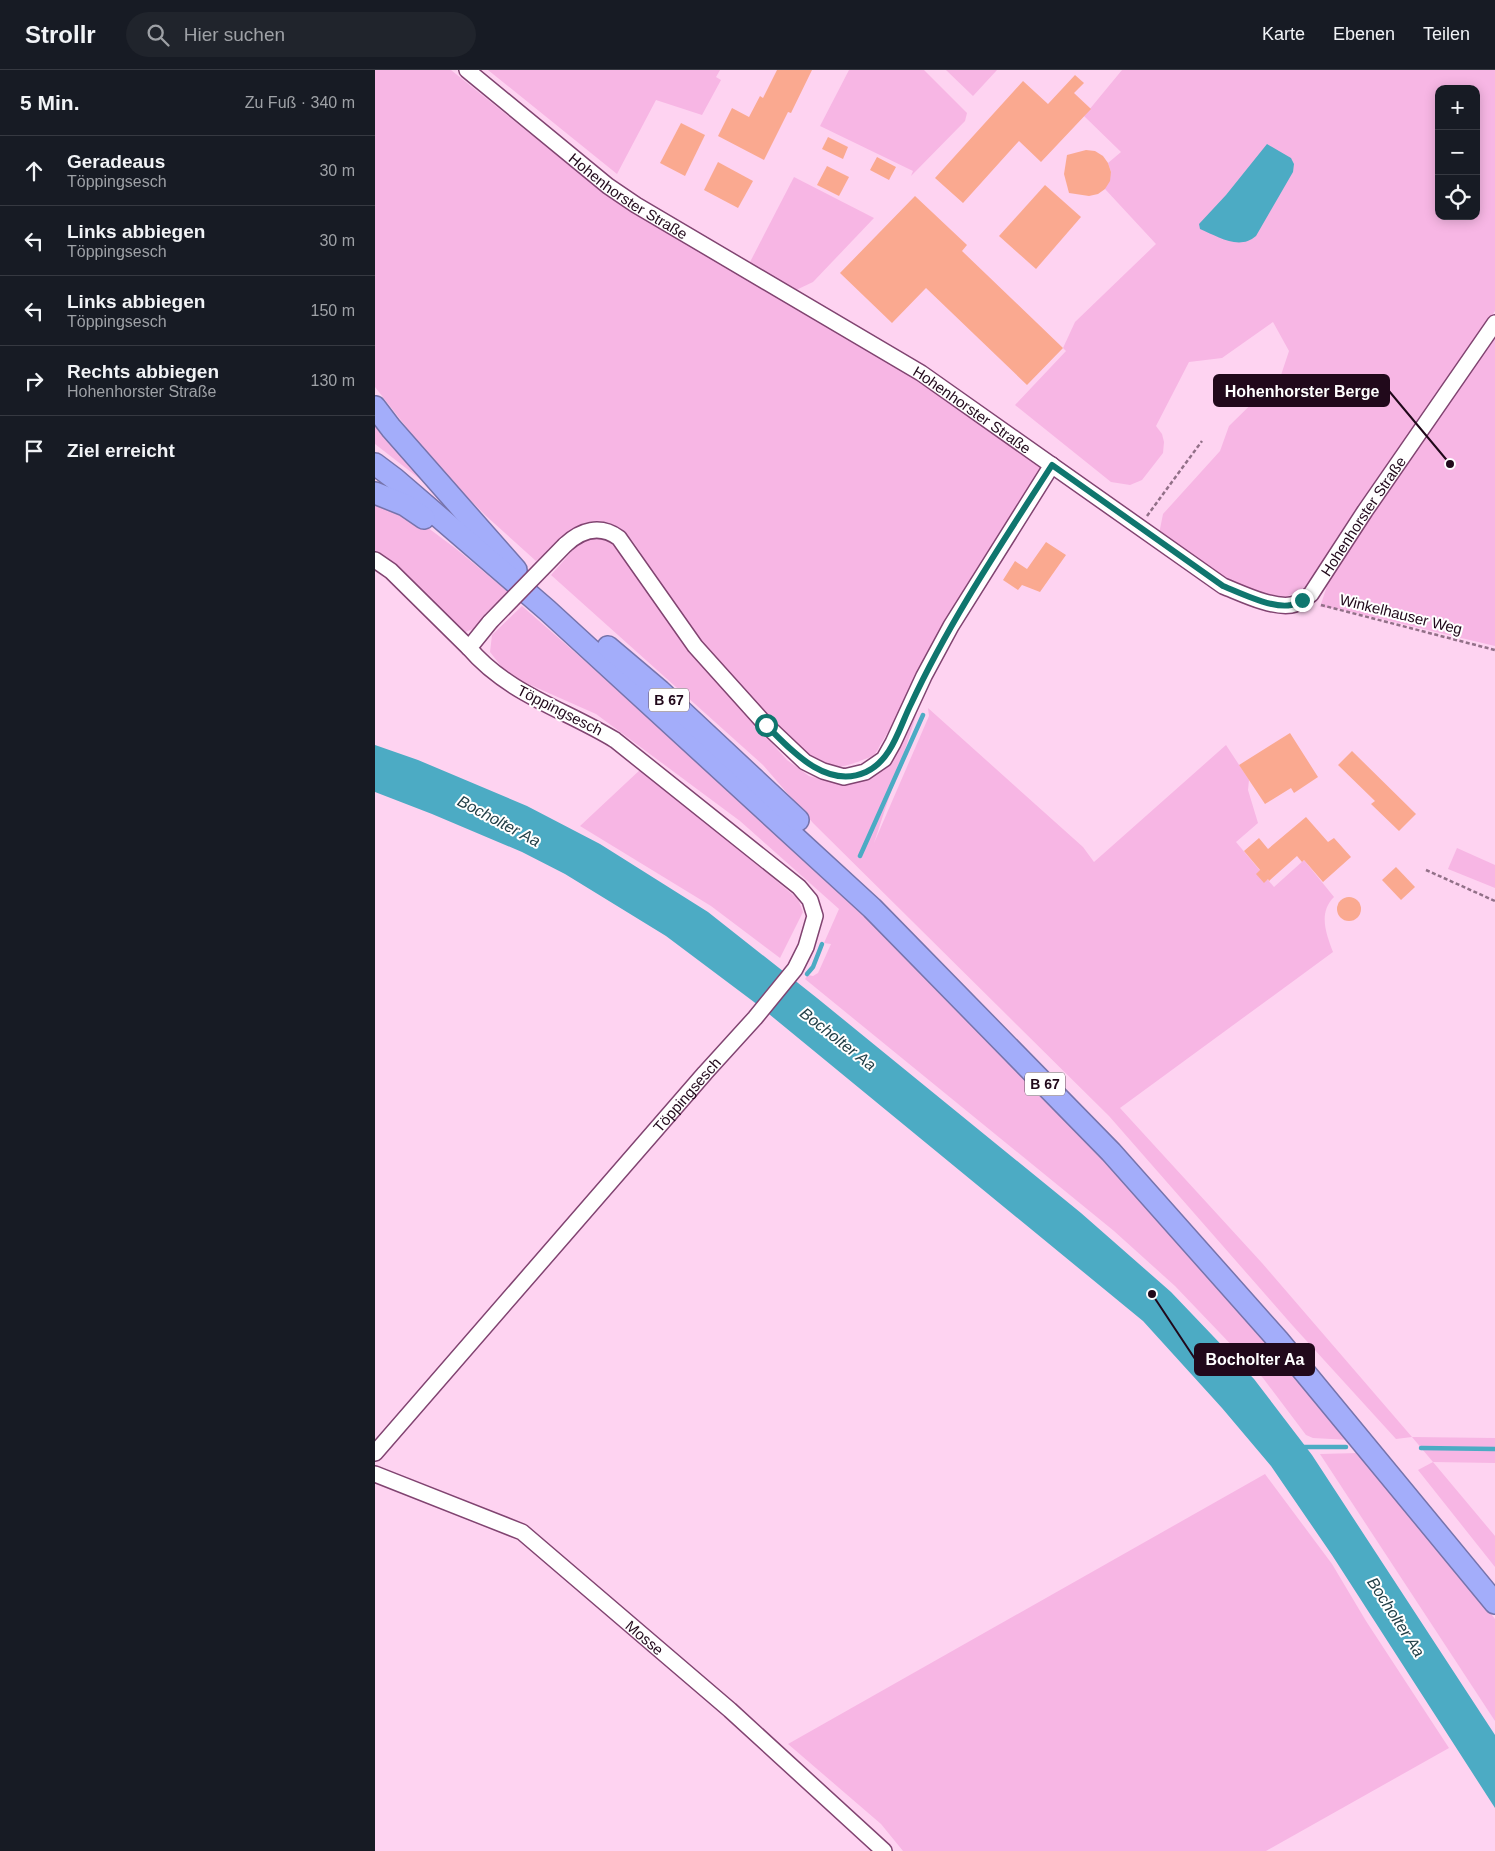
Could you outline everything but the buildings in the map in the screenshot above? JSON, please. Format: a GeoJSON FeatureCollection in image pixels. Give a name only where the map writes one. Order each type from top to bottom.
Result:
{"type":"FeatureCollection","features":[{"type":"Feature","properties":{"kind":"highway","name":"B 67"},"geometry":{"type":"LineString","coordinates":[[375,407],[391,428],[516,570]]}},
{"type":"Feature","properties":{"kind":"highway","name":"B 67"},"geometry":{"type":"LineString","coordinates":[[375,451],[660,691],[793,815],[879,899],[1120,1144],[1282,1328],[1495,1584]]}},
{"type":"Feature","properties":{"kind":"highway","name":"B 67"},"geometry":{"type":"LineString","coordinates":[[375,464],[395,479],[547,610],[872,908],[1111,1152],[1278,1340],[1495,1603]]}},
{"type":"Feature","properties":{"kind":"highway","name":"B 67"},"geometry":{"type":"LineString","coordinates":[[375,493],[405,505],[435,525],[511,585],[547,610]]}},
{"type":"Feature","properties":{"kind":"street","name":"Hohenhorster Straße"},"geometry":{"type":"LineString","coordinates":[[467,70],[608,186],[635,205],[921,373],[1223,586],[1250,597],[1279,605],[1291,605],[1311,594],[1365,510],[1495,323]]}},
{"type":"Feature","properties":{"kind":"street"},"geometry":{"type":"LineString","coordinates":[[469,648],[491,622],[565,545],[579,533],[590,530],[602,530],[619,538],[695,646],[766,725],[805,762],[823,772],[844,777],[865,772],[884,760],[924,676],[951,626],[1052,465]]}},
{"type":"Feature","properties":{"kind":"street","name":"Töppingsesch"},"geometry":{"type":"LineString","coordinates":[[375,560],[391,571],[481,662],[522,692],[589,724],[615,740],[799,887],[810,900],[815,916],[806,947],[795,969],[755,1018],[375,1453]]}},
{"type":"Feature","properties":{"kind":"street","name":"Mosse"},"geometry":{"type":"LineString","coordinates":[[375,1474],[522,1532],[730,1710],[884,1851]]}},
{"type":"Feature","properties":{"kind":"path"},"geometry":{"type":"LineString","coordinates":[[1139,527],[1202,441]]}},
{"type":"Feature","properties":{"kind":"path","name":"Winkelhauser Weg"},"geometry":{"type":"LineString","coordinates":[[1302,600],[1495,650]]}},
{"type":"Feature","properties":{"kind":"path"},"geometry":{"type":"LineString","coordinates":[[1426,870],[1495,901]]}},
{"type":"Feature","properties":{"kind":"shaded area"},"geometry":{"type":"Polygon","coordinates":[[[375,70],[451,70],[569,165],[657,227],[750,278],[893,364],[983,423],[1042,468],[989,549],[939,631],[900,710],[874,755],[839,767],[820,761],[796,745],[770,722],[718,664],[663,592],[631,539],[613,525],[602,521],[592,521],[574,528],[536,561],[485,515],[435,464],[375,387],[375,70]]]}},
{"type":"Feature","properties":{"kind":"shaded area"},"geometry":{"type":"Polygon","coordinates":[[[488,70],[720,70],[716,77],[721,80],[702,115],[656,100],[617,174],[488,70]]]}},
{"type":"Feature","properties":{"kind":"shaded area"},"geometry":{"type":"Polygon","coordinates":[[[849,70],[924,70],[967,113],[965,121],[911,176],[913,171],[820,126],[849,70]]]}},
{"type":"Feature","properties":{"kind":"shaded area"},"geometry":{"type":"Polygon","coordinates":[[[946,70],[997,70],[973,96],[946,70]]]}},
{"type":"Feature","properties":{"kind":"shaded area"},"geometry":{"type":"Polygon","coordinates":[[[1122,70],[1495,70],[1495,311],[1336,539],[1317,581],[1286,597],[1245,590],[1227,582],[1159,534],[1163,514],[1220,451],[1229,426],[1281,375],[1289,351],[1273,322],[1222,358],[1189,362],[1156,426],[1162,434],[1164,442],[1163,453],[1142,480],[1130,485],[1111,482],[1015,405],[1066,351],[1063,348],[1075,322],[1156,244],[1105,189],[1111,172],[1108,163],[1121,152],[1084,116],[1122,70]]]}},
{"type":"Feature","properties":{"kind":"shaded area"},"geometry":{"type":"Polygon","coordinates":[[[794,177],[874,218],[813,282],[794,291],[749,264],[794,177]]]}},
{"type":"Feature","properties":{"kind":"shaded area"},"geometry":{"type":"Polygon","coordinates":[[[1495,331],[1495,646],[1339,609],[1320,607],[1330,577],[1495,331]]]}},
{"type":"Feature","properties":{"kind":"shaded area"},"geometry":{"type":"Polygon","coordinates":[[[375,420],[422,474],[420,479],[375,444],[375,420]]]}},
{"type":"Feature","properties":{"kind":"shaded area"},"geometry":{"type":"Polygon","coordinates":[[[375,498],[404,510],[455,548],[508,592],[482,617],[484,620],[473,629],[463,633],[375,556],[375,498]]]}},
{"type":"Feature","properties":{"kind":"shaded area"},"geometry":{"type":"Polygon","coordinates":[[[599,536],[617,545],[680,636],[724,690],[787,760],[809,776],[841,784],[873,776],[889,764],[917,713],[874,843],[929,716],[928,708],[1083,847],[1094,862],[1226,745],[1249,780],[1248,790],[1258,823],[1236,842],[1274,887],[1304,860],[1334,897],[1329,903],[1325,916],[1326,930],[1333,952],[1120,1108],[1262,1263],[1412,1437],[1396,1439],[1293,1326],[1109,1116],[813,823],[763,765],[551,575],[580,542],[599,536]]]}},
{"type":"Feature","properties":{"kind":"shaded area"},"geometry":{"type":"Polygon","coordinates":[[[522,606],[754,809],[847,895],[1044,1095],[1154,1212],[1250,1320],[1350,1440],[1313,1438],[1306,1435],[1263,1378],[1175,1286],[1114,1231],[805,979],[808,975],[813,976],[818,973],[831,944],[824,943],[839,909],[740,821],[596,714],[508,675],[490,652],[492,635],[522,606]]]}},
{"type":"Feature","properties":{"kind":"shaded area"},"geometry":{"type":"Polygon","coordinates":[[[642,768],[798,899],[803,912],[780,958],[711,906],[580,826],[642,768]]]}},
{"type":"Feature","properties":{"kind":"shaded area"},"geometry":{"type":"Polygon","coordinates":[[[1457,848],[1495,865],[1495,888],[1448,869],[1457,848]]]}},
{"type":"Feature","properties":{"kind":"shaded area"},"geometry":{"type":"Polygon","coordinates":[[[1412,1437],[1495,1438],[1495,1463],[1433,1462],[1412,1437]]]}},
{"type":"Feature","properties":{"kind":"shaded area"},"geometry":{"type":"Polygon","coordinates":[[[1358,1453],[1390,1486],[1495,1619],[1495,1721],[1320,1454],[1358,1453]]]}},
{"type":"Feature","properties":{"kind":"shaded area"},"geometry":{"type":"Polygon","coordinates":[[[1433,1462],[1495,1536],[1495,1567],[1418,1470],[1433,1462]]]}},
{"type":"Feature","properties":{"kind":"shaded area"},"geometry":{"type":"Polygon","coordinates":[[[1265,1474],[1332,1564],[1366,1621],[1449,1748],[1266,1851],[903,1851],[881,1824],[788,1744],[1265,1474]]]}},
{"type":"Feature","properties":{"kind":"water"},"geometry":{"type":"Polygon","coordinates":[[[1267,144],[1291,158],[1294,164],[1293,172],[1256,236],[1242,242],[1235,242],[1200,229],[1199,224],[1226,195],[1267,144]]]}},
{"type":"Feature","properties":{"kind":"water"},"geometry":{"type":"Polygon","coordinates":[[[375,745],[418,760],[527,806],[600,844],[708,912],[817,998],[1081,1213],[1171,1292],[1254,1379],[1312,1455],[1495,1735],[1495,1808],[1332,1555],[1271,1466],[1222,1408],[1143,1321],[758,1005],[666,936],[565,874],[522,852],[375,792],[375,745]]]}},
{"type":"Feature","properties":{"kind":"waterway"},"geometry":{"type":"LineString","coordinates":[[860,856],[923,715]]}},
{"type":"Feature","properties":{"kind":"waterway"},"geometry":{"type":"LineString","coordinates":[[807,974],[813,967],[822,944]]}},
{"type":"Feature","properties":{"kind":"waterway"},"geometry":{"type":"LineString","coordinates":[[1300,1447],[1346,1447]]}},
{"type":"Feature","properties":{"kind":"waterway"},"geometry":{"type":"LineString","coordinates":[[1421,1448],[1495,1449]]}},
{"type":"Feature","properties":{"kind":"place","name":"Hohenhorster Berge"},"geometry":{"type":"Point","coordinates":[1450,464]}},
{"type":"Feature","properties":{"kind":"place","name":"Bocholter Aa"},"geometry":{"type":"Point","coordinates":[1152,1294]}},
{"type":"Feature","properties":{"kind":"route"},"geometry":{"type":"LineString","coordinates":[[766,725],[805,762],[823,772],[844,777],[865,772],[884,760],[924,676],[951,626],[1052,465],[1223,586],[1250,597],[1279,605],[1291,605],[1302,600]]}}]}
